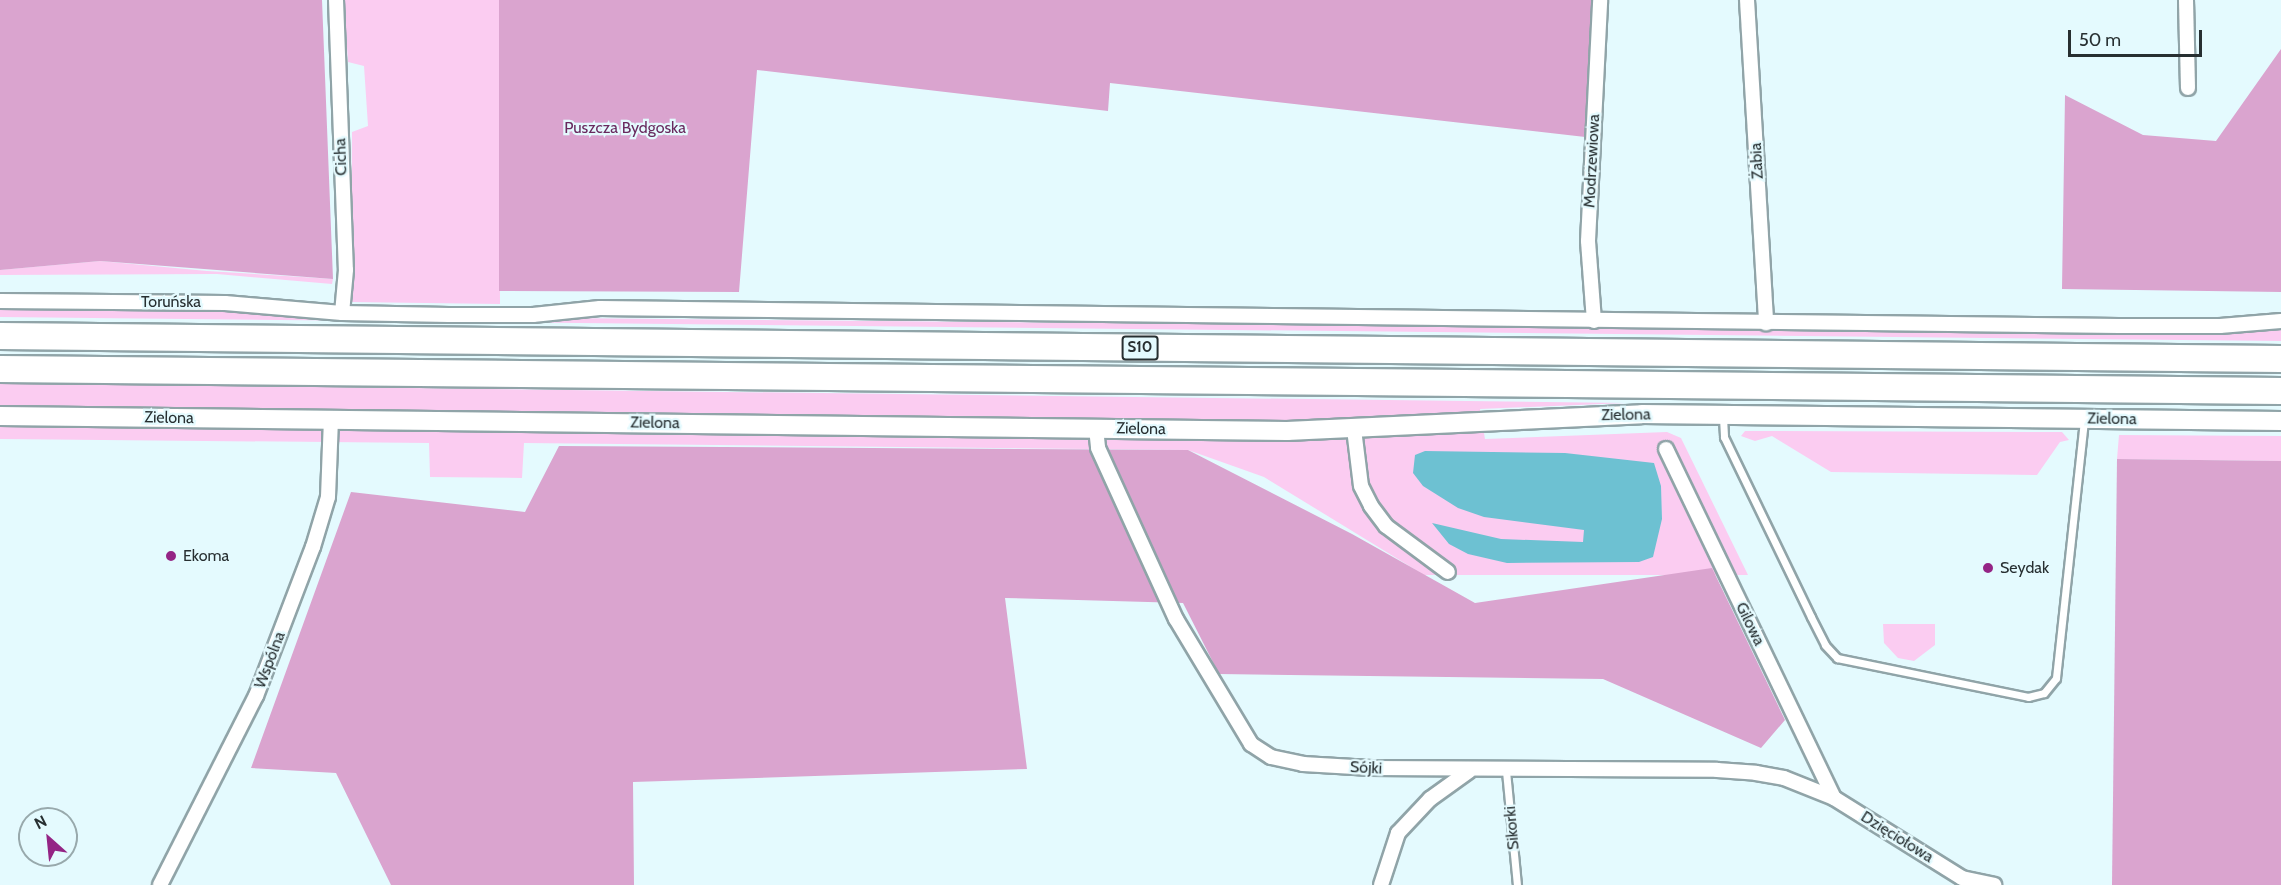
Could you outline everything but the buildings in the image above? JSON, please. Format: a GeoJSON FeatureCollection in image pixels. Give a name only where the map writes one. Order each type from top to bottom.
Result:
{"type":"FeatureCollection","features":[{"type":"Feature","properties":{"kind":"highway","name":"S10"},"geometry":{"type":"LineString","coordinates":[[0,336],[2281,359]]}},
{"type":"Feature","properties":{"kind":"highway","name":"S10"},"geometry":{"type":"LineString","coordinates":[[0,369],[2281,391]]}},
{"type":"Feature","properties":{"kind":"street","name":"Cicha"},"geometry":{"type":"LineString","coordinates":[[336,0],[346,270],[342,313]]}},
{"type":"Feature","properties":{"kind":"street","name":"Modrzewiowa"},"geometry":{"type":"LineString","coordinates":[[1594,321],[1587,241],[1600,0]]}},
{"type":"Feature","properties":{"kind":"street","name":"Żabia"},"geometry":{"type":"LineString","coordinates":[[1747,0],[1766,323]]}},
{"type":"Feature","properties":{"kind":"street"},"geometry":{"type":"LineString","coordinates":[[2186,0],[2188,88]]}},
{"type":"Feature","properties":{"kind":"street","name":"Toruńska"},"geometry":{"type":"LineString","coordinates":[[0,301],[225,303],[342,313]]}},
{"type":"Feature","properties":{"kind":"street"},"geometry":{"type":"LineString","coordinates":[[342,313],[533,315],[600,308],[1766,323],[2220,326],[2281,321]]}},
{"type":"Feature","properties":{"kind":"street","name":"Zielona"},"geometry":{"type":"LineString","coordinates":[[0,416],[1354,429],[1536,417],[1723,415],[2281,422]]}},
{"type":"Feature","properties":{"kind":"street","name":"Wspólna"},"geometry":{"type":"LineString","coordinates":[[160,885],[256,696],[313,547],[328,497],[331,420]]}},
{"type":"Feature","properties":{"kind":"street","name":"Sójki"},"geometry":{"type":"LineString","coordinates":[[1096,428],[1098,448],[1176,619],[1251,744],[1271,757],[1303,764],[1469,771],[1717,770],[1784,778],[1834,798]]}},
{"type":"Feature","properties":{"kind":"street"},"geometry":{"type":"LineString","coordinates":[[1354,429],[1361,486],[1371,506],[1386,526],[1448,572]]}},
{"type":"Feature","properties":{"kind":"street","name":"Gilowa"},"geometry":{"type":"LineString","coordinates":[[1666,448],[1834,798]]}},
{"type":"Feature","properties":{"kind":"street"},"geometry":{"type":"LineString","coordinates":[[1381,885],[1398,833],[1430,799],[1469,771]]}},
{"type":"Feature","properties":{"kind":"street","name":"Dzięciołowa"},"geometry":{"type":"LineString","coordinates":[[1834,798],[1962,878],[1994,885]]}},
{"type":"Feature","properties":{"kind":"lane"},"geometry":{"type":"LineString","coordinates":[[1723,415],[1724,437],[1825,645],[1837,658],[2028,697],[2044,693],[2056,678],[2084,419]]}},
{"type":"Feature","properties":{"kind":"lane","name":"Sikorki"},"geometry":{"type":"LineString","coordinates":[[1506,771],[1517,885]]}},
{"type":"Feature","properties":{"kind":"shaded area"},"geometry":{"type":"Polygon","coordinates":[[[344,0],[499,0],[500,304],[351,302],[352,132],[368,126],[364,66],[348,62],[344,0]]]}},
{"type":"Feature","properties":{"kind":"shaded area"},"geometry":{"type":"Polygon","coordinates":[[[100,261],[333,279],[332,284],[217,274],[0,275],[0,270],[100,261]]]}},
{"type":"Feature","properties":{"kind":"shaded area"},"geometry":{"type":"Polygon","coordinates":[[[0,306],[200,308],[328,316],[2226,333],[2281,328],[2281,341],[0,317],[0,306]]]}},
{"type":"Feature","properties":{"kind":"shaded area"},"geometry":{"type":"Polygon","coordinates":[[[0,383],[1626,403],[1480,409],[1485,439],[1667,432],[1681,438],[1748,575],[1424,575],[1264,477],[1188,450],[524,443],[522,478],[430,477],[429,443],[0,439],[0,383]]]}},
{"type":"Feature","properties":{"kind":"shaded area"},"geometry":{"type":"Polygon","coordinates":[[[1745,431],[2062,432],[2069,440],[2060,442],[2037,475],[1831,472],[1772,436],[1755,441],[1741,436],[1745,431]]]}},
{"type":"Feature","properties":{"kind":"shaded area"},"geometry":{"type":"Polygon","coordinates":[[[2119,435],[2281,436],[2281,461],[2117,459],[2119,435]]]}},
{"type":"Feature","properties":{"kind":"shaded area"},"geometry":{"type":"Polygon","coordinates":[[[1883,624],[1935,624],[1935,645],[1914,661],[1898,658],[1884,643],[1883,624]]]}},
{"type":"Feature","properties":{"kind":"green space"},"geometry":{"type":"Polygon","coordinates":[[[0,0],[322,0],[333,279],[100,261],[0,270],[0,0]]]}},
{"type":"Feature","properties":{"kind":"green space","name":"Puszcza Bydgoska"},"geometry":{"type":"Polygon","coordinates":[[[499,0],[1600,0],[1594,138],[1110,83],[1108,111],[757,70],[739,292],[499,291],[499,0]]]}},
{"type":"Feature","properties":{"kind":"green space"},"geometry":{"type":"Polygon","coordinates":[[[2281,49],[2281,292],[2062,289],[2065,95],[2143,135],[2216,141],[2281,49]]]}},
{"type":"Feature","properties":{"kind":"green space"},"geometry":{"type":"Polygon","coordinates":[[[559,446],[1188,450],[1352,534],[1475,603],[1712,568],[1785,720],[1761,748],[1603,679],[1219,674],[1183,603],[1005,598],[1027,769],[633,782],[634,885],[391,885],[336,773],[251,768],[351,492],[525,512],[559,446]]]}},
{"type":"Feature","properties":{"kind":"green space"},"geometry":{"type":"Polygon","coordinates":[[[2117,459],[2281,461],[2281,885],[2112,885],[2117,459]]]}},
{"type":"Feature","properties":{"kind":"water"},"geometry":{"type":"Polygon","coordinates":[[[1425,451],[1565,453],[1654,463],[1661,486],[1662,519],[1653,557],[1639,562],[1507,563],[1468,554],[1449,544],[1432,523],[1501,539],[1583,542],[1584,530],[1484,517],[1458,508],[1423,486],[1413,473],[1415,455],[1425,451]]]}},
{"type":"Feature","properties":{"kind":"place","name":"Ekoma"},"geometry":{"type":"Point","coordinates":[171,556]}},
{"type":"Feature","properties":{"kind":"place","name":"Seydak"},"geometry":{"type":"Point","coordinates":[1988,568]}}]}
